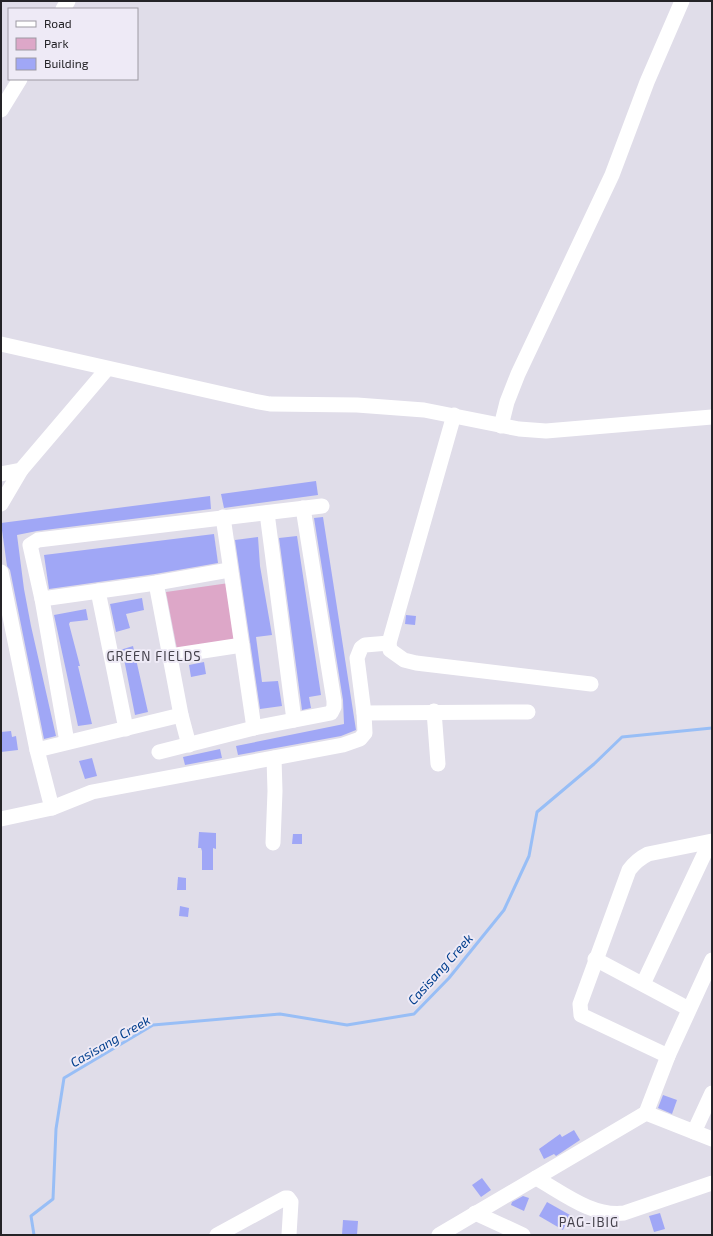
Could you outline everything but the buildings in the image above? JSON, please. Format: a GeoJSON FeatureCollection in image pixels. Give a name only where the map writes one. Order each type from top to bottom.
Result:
{"type":"FeatureCollection","features":[{"type":"Feature","properties":{"kind":"street"},"geometry":{"type":"LineString","coordinates":[[501,426],[507,402],[518,374],[612,175],[647,82],[682,1]]}},
{"type":"Feature","properties":{"kind":"street"},"geometry":{"type":"LineString","coordinates":[[1,110],[19,80]]}},
{"type":"Feature","properties":{"kind":"street"},"geometry":{"type":"LineString","coordinates":[[1,344],[106,369],[270,404],[357,405],[424,410],[454,415],[501,426],[546,431],[712,417]]}},
{"type":"Feature","properties":{"kind":"street"},"geometry":{"type":"LineString","coordinates":[[1,504],[21,470],[106,369]]}},
{"type":"Feature","properties":{"kind":"street"},"geometry":{"type":"LineString","coordinates":[[454,415],[389,643],[390,650],[394,655],[404,660],[416,663],[590,684]]}},
{"type":"Feature","properties":{"kind":"street"},"geometry":{"type":"LineString","coordinates":[[1,474],[21,470]]}},
{"type":"Feature","properties":{"kind":"street"},"geometry":{"type":"LineString","coordinates":[[67,742],[42,598],[30,544],[38,540],[322,506]]}},
{"type":"Feature","properties":{"kind":"street"},"geometry":{"type":"LineString","coordinates":[[158,752],[254,728],[331,713],[334,707],[303,508]]}},
{"type":"Feature","properties":{"kind":"street"},"geometry":{"type":"LineString","coordinates":[[267,513],[294,720]]}},
{"type":"Feature","properties":{"kind":"street"},"geometry":{"type":"LineString","coordinates":[[223,517],[254,728]]}},
{"type":"Feature","properties":{"kind":"street"},"geometry":{"type":"LineString","coordinates":[[42,598],[156,583],[230,570]]}},
{"type":"Feature","properties":{"kind":"street"},"geometry":{"type":"LineString","coordinates":[[1,572],[36,750],[52,808]]}},
{"type":"Feature","properties":{"kind":"street"},"geometry":{"type":"LineString","coordinates":[[156,583],[181,715],[189,745]]}},
{"type":"Feature","properties":{"kind":"street"},"geometry":{"type":"LineString","coordinates":[[98,591],[126,729]]}},
{"type":"Feature","properties":{"kind":"street"},"geometry":{"type":"LineString","coordinates":[[1,819],[52,808],[92,792],[343,745],[360,739],[365,733],[364,713],[357,665],[359,652],[365,645],[389,643]]}},
{"type":"Feature","properties":{"kind":"street"},"geometry":{"type":"LineString","coordinates":[[170,656],[242,645]]}},
{"type":"Feature","properties":{"kind":"street"},"geometry":{"type":"LineString","coordinates":[[364,713],[434,711],[528,712]]}},
{"type":"Feature","properties":{"kind":"street"},"geometry":{"type":"LineString","coordinates":[[434,711],[438,764]]}},
{"type":"Feature","properties":{"kind":"street"},"geometry":{"type":"LineString","coordinates":[[36,750],[181,715]]}},
{"type":"Feature","properties":{"kind":"street"},"geometry":{"type":"LineString","coordinates":[[273,843],[275,791],[274,758]]}},
{"type":"Feature","properties":{"kind":"street"},"geometry":{"type":"LineString","coordinates":[[668,1056],[581,1015],[580,1004],[629,870],[633,864],[648,854],[711,842]]}},
{"type":"Feature","properties":{"kind":"street"},"geometry":{"type":"LineString","coordinates":[[643,984],[711,842]]}},
{"type":"Feature","properties":{"kind":"street"},"geometry":{"type":"LineString","coordinates":[[595,960],[689,1009]]}},
{"type":"Feature","properties":{"kind":"street"},"geometry":{"type":"LineString","coordinates":[[439,1235],[646,1113],[668,1056],[712,960]]}},
{"type":"Feature","properties":{"kind":"street"},"geometry":{"type":"LineString","coordinates":[[694,1132],[712,1093]]}},
{"type":"Feature","properties":{"kind":"street"},"geometry":{"type":"LineString","coordinates":[[646,1113],[712,1139]]}},
{"type":"Feature","properties":{"kind":"street"},"geometry":{"type":"LineString","coordinates":[[536,1178],[591,1209],[605,1214],[614,1215],[624,1213],[712,1183]]}},
{"type":"Feature","properties":{"kind":"street"},"geometry":{"type":"LineString","coordinates":[[217,1235],[285,1198],[288,1198],[291,1202],[289,1235]]}},
{"type":"Feature","properties":{"kind":"street"},"geometry":{"type":"LineString","coordinates":[[475,1213],[523,1235]]}},
{"type":"Feature","properties":{"kind":"green space"},"geometry":{"type":"Polygon","coordinates":[[[229,583],[238,642],[177,649],[166,592],[229,583]]]}},
{"type":"Feature","properties":{"kind":"waterway","name":"Casisang Creek"},"geometry":{"type":"LineString","coordinates":[[34,1235],[31,1216],[53,1199],[56,1129],[64,1078],[153,1025],[280,1014],[347,1025],[414,1014],[449,978],[504,910],[529,856],[537,812],[594,764],[622,737],[712,728]]}},
{"type":"Feature","properties":{"kind":"district","name":"GREEN FIELDS"},"geometry":{"type":"Point","coordinates":[154,656]}},
{"type":"Feature","properties":{"kind":"district","name":"PAG-IBIG"},"geometry":{"type":"Point","coordinates":[589,1222]}}]}
